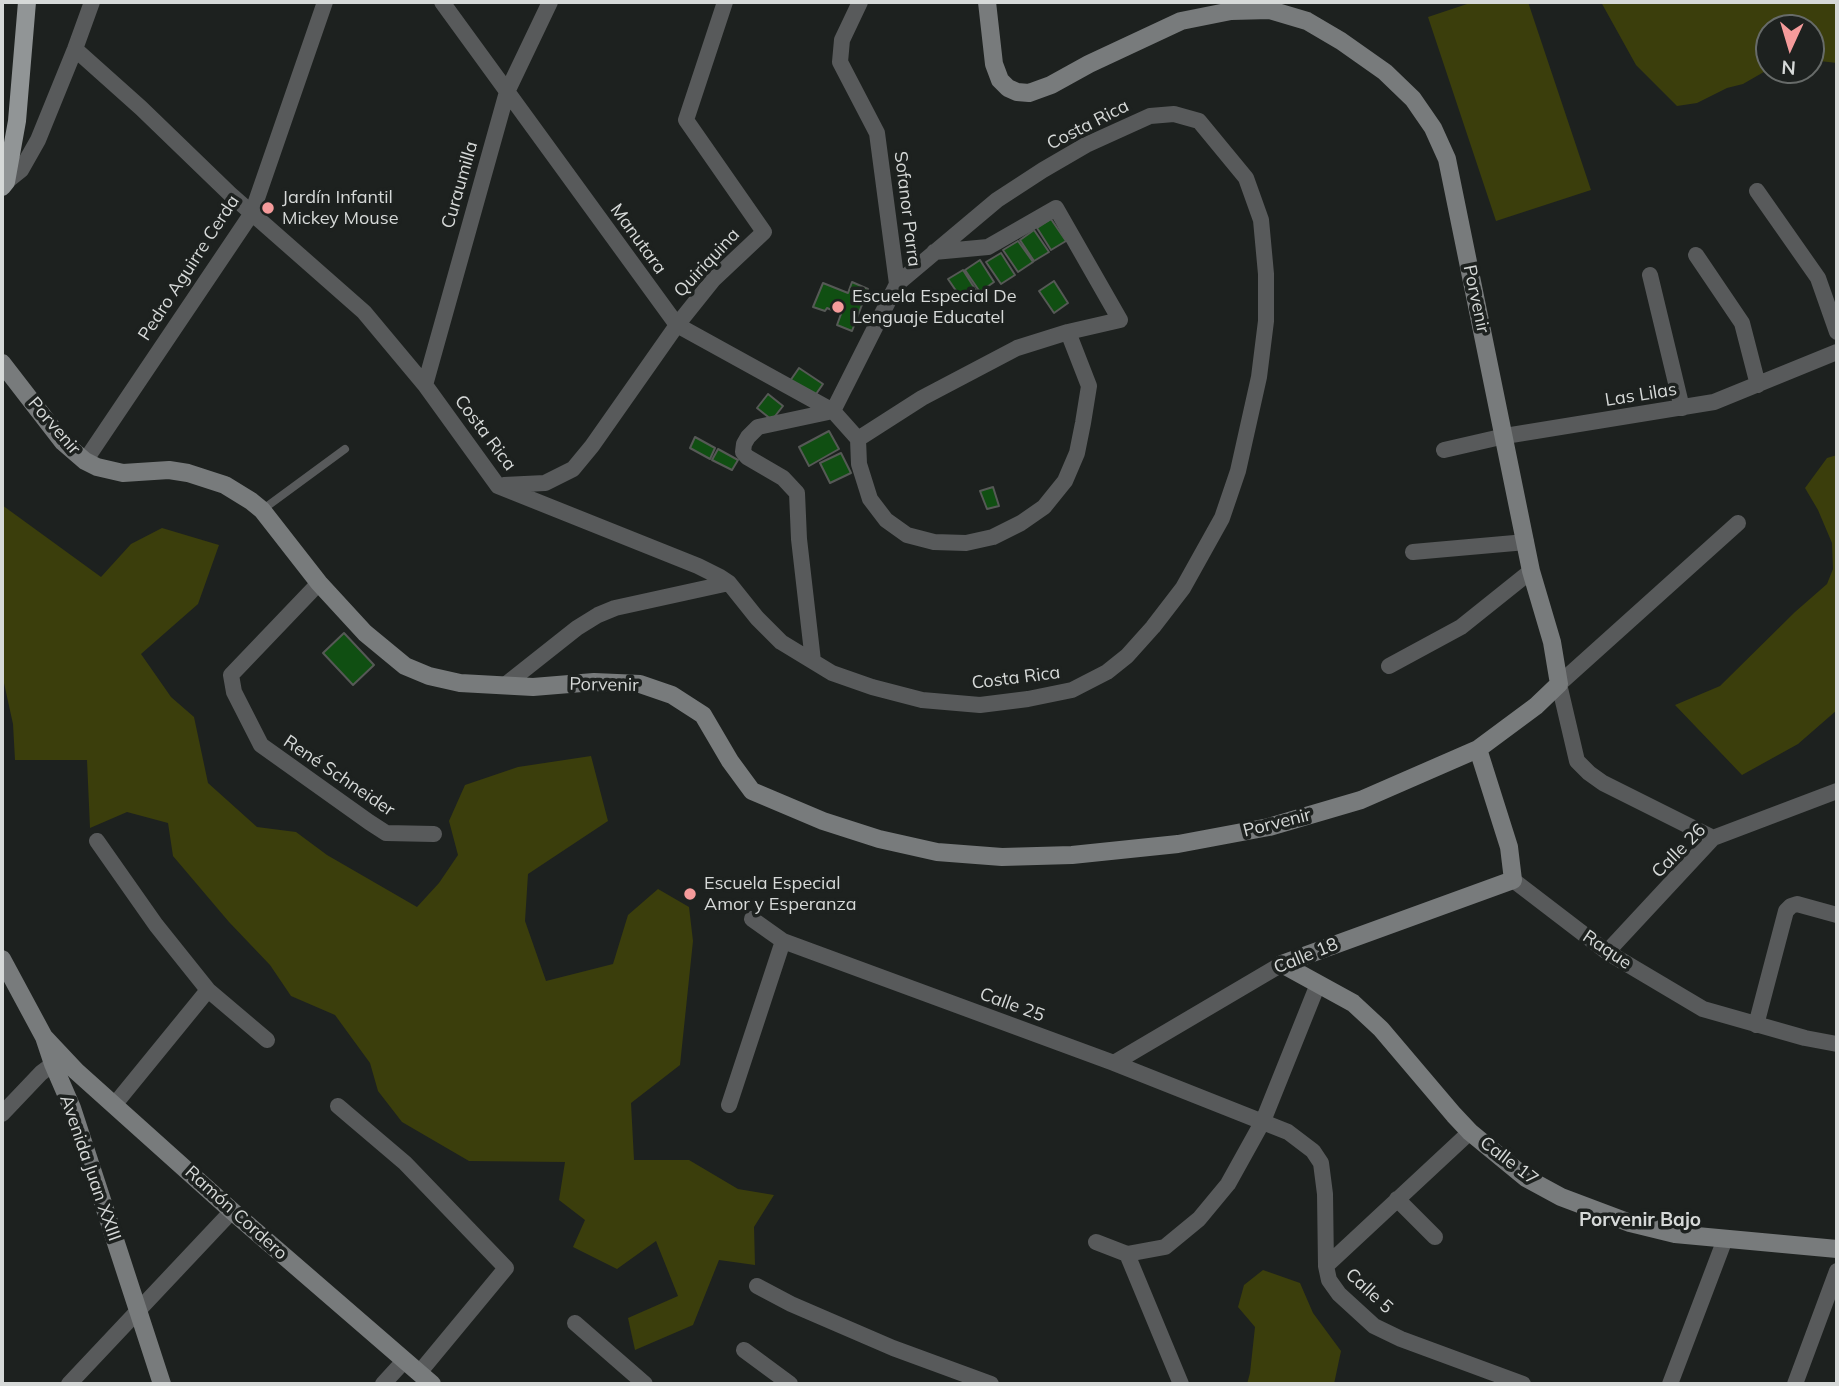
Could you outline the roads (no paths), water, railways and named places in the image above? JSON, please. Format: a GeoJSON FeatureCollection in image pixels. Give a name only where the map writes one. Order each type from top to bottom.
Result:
{"type":"FeatureCollection","features":[{"type":"Feature","properties":{"kind":"main road"},"geometry":{"type":"LineString","coordinates":[[4,184],[17,121],[27,2]]}},
{"type":"Feature","properties":{"kind":"street"},"geometry":{"type":"LineString","coordinates":[[4,184],[21,170],[38,140],[92,2]]}},
{"type":"Feature","properties":{"kind":"street","name":"Pedro Aguirre Cerda"},"geometry":{"type":"LineString","coordinates":[[85,461],[252,213],[325,2]]}},
{"type":"Feature","properties":{"kind":"street","name":"Manutara"},"geometry":{"type":"LineString","coordinates":[[442,2],[677,325],[833,411],[858,439]]}},
{"type":"Feature","properties":{"kind":"street","name":"Curaumilla"},"geometry":{"type":"LineString","coordinates":[[425,385],[507,92],[550,2]]}},
{"type":"Feature","properties":{"kind":"street","name":"Quiriquina"},"geometry":{"type":"LineString","coordinates":[[498,486],[545,483],[573,469],[677,325],[713,280],[764,232],[686,120],[725,2]]}},
{"type":"Feature","properties":{"kind":"street","name":"Sofanor Parra"},"geometry":{"type":"LineString","coordinates":[[833,411],[897,284],[877,132],[840,62],[842,40],[860,2]]}},
{"type":"Feature","properties":{"kind":"street","name":"Porvenir"},"geometry":{"type":"LineString","coordinates":[[2,363],[63,442],[85,461],[97,467],[123,473],[169,471],[198,476],[225,485],[262,510],[319,583],[365,633],[405,666],[429,676],[460,683],[533,687],[594,682],[639,684],[672,695],[703,715],[730,761],[752,791],[823,821],[879,839],[937,852],[1002,857],[1072,855],[1178,844],[1269,827],[1361,800],[1478,749],[1536,706],[1559,684],[1552,642],[1531,571],[1447,159],[1433,128],[1413,99],[1385,72],[1307,21],[1270,10],[1231,11],[1181,20],[1051,85],[1029,93],[1017,92],[1000,80],[994,64],[987,2]]}},
{"type":"Feature","properties":{"kind":"street","name":"Costa Rica"},"geometry":{"type":"LineString","coordinates":[[75,49],[252,213],[364,312],[425,385],[498,486],[720,577],[729,583],[757,618],[781,642],[832,673],[922,700],[980,705],[1072,690],[1107,672],[1127,656],[1183,588],[1222,518],[1238,471],[1258,377],[1266,321],[1266,274],[1261,220],[1246,178],[1199,121],[1174,114],[1150,116],[1086,145],[997,200],[897,284]]}},
{"type":"Feature","properties":{"kind":"street"},"geometry":{"type":"LineString","coordinates":[[1757,191],[1818,278],[1837,332]]}},
{"type":"Feature","properties":{"kind":"street","name":"Sofanor Parra"},"geometry":{"type":"LineString","coordinates":[[934,252],[988,247],[1056,208],[1120,320],[1068,332]]}},
{"type":"Feature","properties":{"kind":"street"},"geometry":{"type":"LineString","coordinates":[[1696,254],[1742,323],[1758,385]]}},
{"type":"Feature","properties":{"kind":"street"},"geometry":{"type":"LineString","coordinates":[[1650,275],[1682,408]]}},
{"type":"Feature","properties":{"kind":"street"},"geometry":{"type":"LineString","coordinates":[[1068,332],[1089,386],[1077,453],[1065,481],[1044,506],[1021,523],[993,537],[966,542],[934,542],[907,535],[886,520],[870,499],[859,464],[858,439],[922,398],[1017,348],[1068,332]]}},
{"type":"Feature","properties":{"kind":"street","name":"Las Lilas"},"geometry":{"type":"LineString","coordinates":[[1444,450],[1505,436],[1714,402],[1837,352]]}},
{"type":"Feature","properties":{"kind":"street"},"geometry":{"type":"LineString","coordinates":[[813,662],[799,539],[797,493],[783,478],[743,452],[748,437],[758,427],[833,411]]}},
{"type":"Feature","properties":{"kind":"street"},"geometry":{"type":"LineString","coordinates":[[1713,838],[1588,773],[1577,761],[1559,684],[1738,523]]}},
{"type":"Feature","properties":{"kind":"street"},"geometry":{"type":"LineString","coordinates":[[1413,552],[1526,542]]}},
{"type":"Feature","properties":{"kind":"street"},"geometry":{"type":"LineString","coordinates":[[1389,666],[1461,627],[1531,571]]}},
{"type":"Feature","properties":{"kind":"street","name":"René Schneider"},"geometry":{"type":"LineString","coordinates":[[319,583],[231,675],[234,692],[261,745],[358,815],[386,833],[434,834]]}},
{"type":"Feature","properties":{"kind":"street"},"geometry":{"type":"LineString","coordinates":[[505,685],[577,628],[598,615],[615,608],[729,583]]}},
{"type":"Feature","properties":{"kind":"street"},"geometry":{"type":"LineString","coordinates":[[1478,749],[1508,847],[1513,880]]}},
{"type":"Feature","properties":{"kind":"street","name":"Calle 26"},"geometry":{"type":"LineString","coordinates":[[1607,952],[1713,838],[1837,791]]}},
{"type":"Feature","properties":{"kind":"street"},"geometry":{"type":"LineString","coordinates":[[97,841],[156,925],[208,990],[267,1040]]}},
{"type":"Feature","properties":{"kind":"street","name":"Raque"},"geometry":{"type":"LineString","coordinates":[[1513,880],[1607,952],[1703,1009],[1805,1038],[1837,1044]]}},
{"type":"Feature","properties":{"kind":"street","name":"Calle 18"},"geometry":{"type":"LineString","coordinates":[[1114,1063],[1282,964],[1513,880]]}},
{"type":"Feature","properties":{"kind":"street"},"geometry":{"type":"LineString","coordinates":[[1756,1025],[1786,911],[1797,904],[1837,915]]}},
{"type":"Feature","properties":{"kind":"street","name":"Calle 25"},"geometry":{"type":"LineString","coordinates":[[752,919],[783,941],[1263,1121]]}},
{"type":"Feature","properties":{"kind":"street"},"geometry":{"type":"LineString","coordinates":[[729,1105],[783,941]]}},
{"type":"Feature","properties":{"kind":"street","name":"Avenida Juan XXIII"},"geometry":{"type":"LineString","coordinates":[[2,959],[44,1037],[72,1108],[162,1384]]}},
{"type":"Feature","properties":{"kind":"street","name":"Calle 17"},"geometry":{"type":"LineString","coordinates":[[1282,964],[1353,1003],[1381,1029],[1470,1132],[1525,1178],[1561,1197],[1630,1223],[1675,1234],[1837,1249]]}},
{"type":"Feature","properties":{"kind":"street"},"geometry":{"type":"LineString","coordinates":[[1096,1242],[1127,1254],[1166,1247],[1199,1219],[1228,1184],[1263,1121],[1318,984]]}},
{"type":"Feature","properties":{"kind":"street"},"geometry":{"type":"LineString","coordinates":[[115,1104],[208,990]]}},
{"type":"Feature","properties":{"kind":"street","name":"Ramón Cordero"},"geometry":{"type":"LineString","coordinates":[[44,1037],[76,1071],[232,1211],[426,1379]]}},
{"type":"Feature","properties":{"kind":"street"},"geometry":{"type":"LineString","coordinates":[[2,1114],[53,1064]]}},
{"type":"Feature","properties":{"kind":"street"},"geometry":{"type":"LineString","coordinates":[[338,1106],[405,1164],[506,1268],[426,1379]]}},
{"type":"Feature","properties":{"kind":"street","name":"Calle 5"},"geometry":{"type":"LineString","coordinates":[[1263,1121],[1288,1132],[1313,1151],[1321,1163],[1325,1194],[1326,1266],[1329,1280],[1339,1294],[1374,1326],[1401,1339],[1523,1384]]}},
{"type":"Feature","properties":{"kind":"street"},"geometry":{"type":"LineString","coordinates":[[1326,1266],[1470,1132]]}},
{"type":"Feature","properties":{"kind":"street"},"geometry":{"type":"LineString","coordinates":[[1397,1199],[1435,1237]]}},
{"type":"Feature","properties":{"kind":"street"},"geometry":{"type":"LineString","coordinates":[[69,1384],[232,1211]]}},
{"type":"Feature","properties":{"kind":"street"},"geometry":{"type":"LineString","coordinates":[[1670,1384],[1725,1239]]}},
{"type":"Feature","properties":{"kind":"street"},"geometry":{"type":"LineString","coordinates":[[1127,1254],[1181,1384]]}},
{"type":"Feature","properties":{"kind":"street"},"geometry":{"type":"LineString","coordinates":[[1795,1384],[1837,1271]]}},
{"type":"Feature","properties":{"kind":"street"},"geometry":{"type":"LineString","coordinates":[[757,1286],[893,1349],[991,1384]]}},
{"type":"Feature","properties":{"kind":"street"},"geometry":{"type":"LineString","coordinates":[[575,1323],[645,1384]]}},
{"type":"Feature","properties":{"kind":"street"},"geometry":{"type":"LineString","coordinates":[[744,1350],[790,1384]]}},
{"type":"Feature","properties":{"kind":"street"},"geometry":{"type":"LineString","coordinates":[[383,1384],[404,1361]]}},
{"type":"Feature","properties":{"kind":"lane"},"geometry":{"type":"LineString","coordinates":[[262,510],[345,449]]}},
{"type":"Feature","properties":{"kind":"place","name":"Jardín Infantil Mickey Mouse"},"geometry":{"type":"Point","coordinates":[268,208]}},
{"type":"Feature","properties":{"kind":"place","name":"Escuela Especial De Lenguaje Educatel"},"geometry":{"type":"Point","coordinates":[838,307]}},
{"type":"Feature","properties":{"kind":"place","name":"Escuela Especial Amor y Esperanza"},"geometry":{"type":"Point","coordinates":[690,894]}},
{"type":"Feature","properties":{"kind":"district","name":"Porvenir Bajo"},"geometry":{"type":"Point","coordinates":[1640,1220]}}]}
